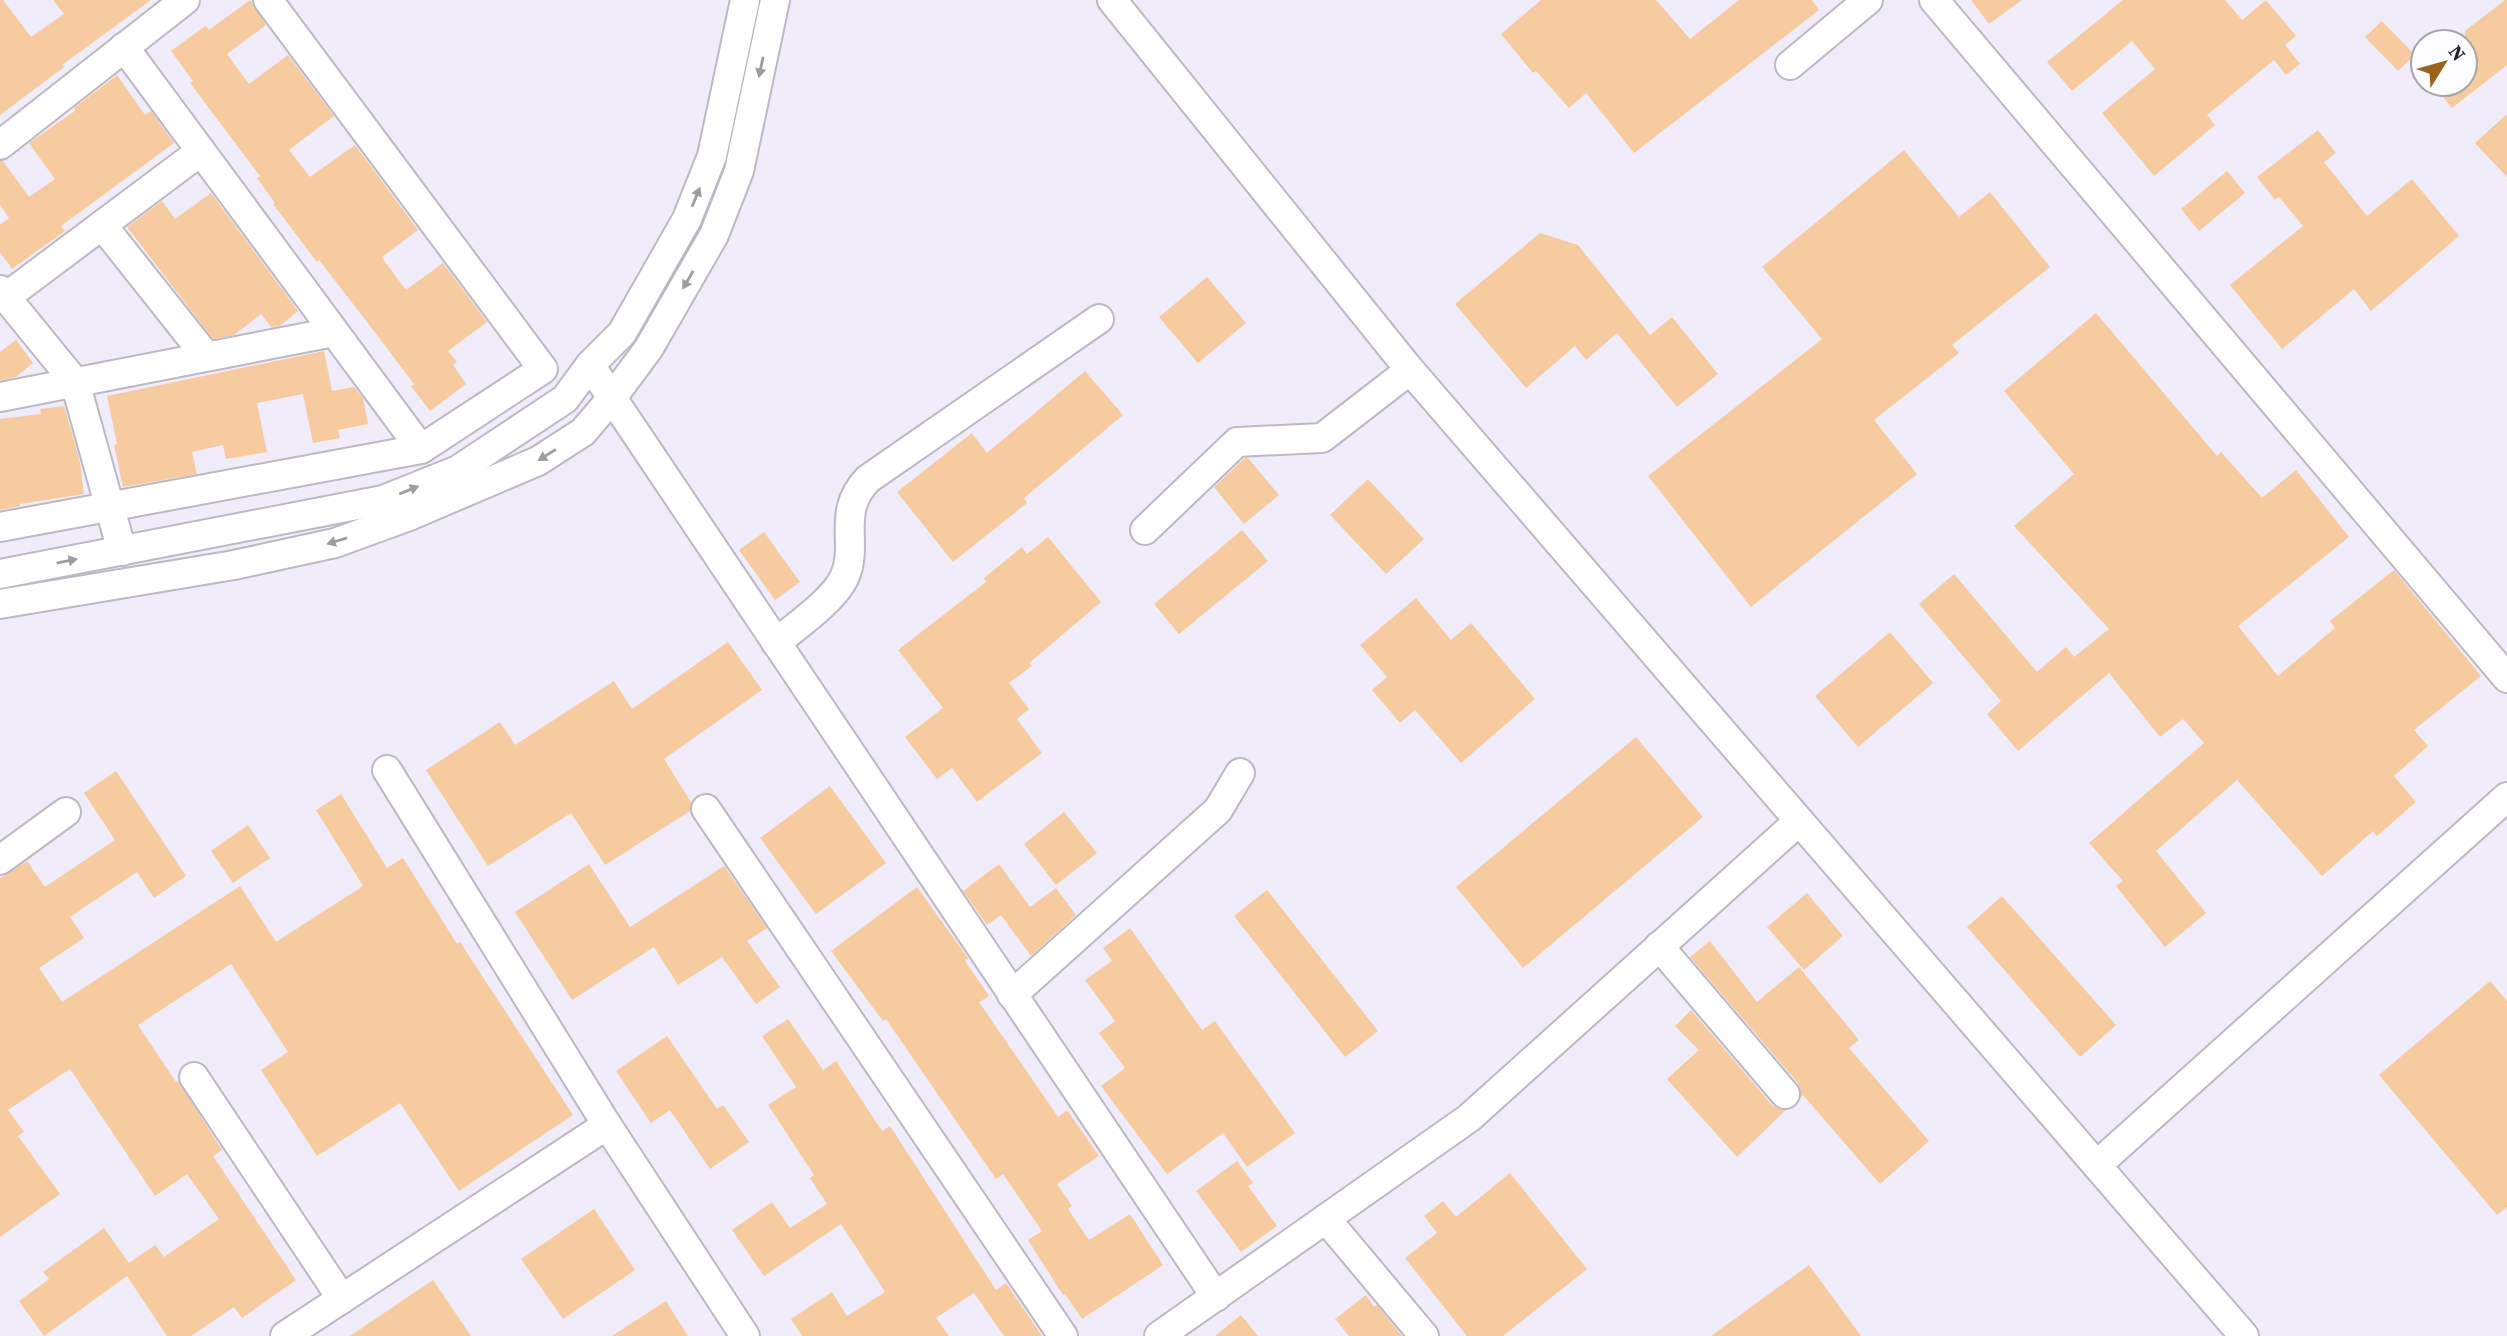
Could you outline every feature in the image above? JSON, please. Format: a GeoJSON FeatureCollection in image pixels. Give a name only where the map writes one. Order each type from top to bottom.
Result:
{"type":"FeatureCollection","features":[{"type":"Feature","properties":{"kind":"street"},"geometry":{"type":"LineString","coordinates":[[0,145],[185,0]]}},
{"type":"Feature","properties":{"kind":"street"},"geometry":{"type":"LineString","coordinates":[[0,527],[421,449],[543,369],[268,0]]}},
{"type":"Feature","properties":{"kind":"street"},"geometry":{"type":"LineString","coordinates":[[0,574],[383,500],[458,470],[565,399],[590,365],[622,333],[687,219],[712,156],[745,0]]}},
{"type":"Feature","properties":{"kind":"street"},"geometry":{"type":"LineString","coordinates":[[0,604],[234,565],[335,543],[410,516],[538,461],[583,432],[649,348],[714,235],[739,171],[775,0]]}},
{"type":"Feature","properties":{"kind":"street"},"geometry":{"type":"LineString","coordinates":[[1112,0],[1410,370],[2244,1336]]}},
{"type":"Feature","properties":{"kind":"street"},"geometry":{"type":"LineString","coordinates":[[1790,65],[1868,0]]}},
{"type":"Feature","properties":{"kind":"street"},"geometry":{"type":"LineString","coordinates":[[1934,0],[2507,678]]}},
{"type":"Feature","properties":{"kind":"street"},"geometry":{"type":"LineString","coordinates":[[124,47],[421,449]]}},
{"type":"Feature","properties":{"kind":"street"},"geometry":{"type":"LineString","coordinates":[[122,551],[75,382],[3,293],[102,225],[201,151]]}},
{"type":"Feature","properties":{"kind":"street"},"geometry":{"type":"LineString","coordinates":[[102,225],[206,356]]}},
{"type":"Feature","properties":{"kind":"street"},"geometry":{"type":"LineString","coordinates":[[776,643],[833,594],[844,578],[851,504],[857,490],[868,479],[1099,319]]}},
{"type":"Feature","properties":{"kind":"street"},"geometry":{"type":"LineString","coordinates":[[0,397],[334,332]]}},
{"type":"Feature","properties":{"kind":"street"},"geometry":{"type":"LineString","coordinates":[[590,365],[1216,1297]]}},
{"type":"Feature","properties":{"kind":"street"},"geometry":{"type":"LineString","coordinates":[[1145,530],[1237,442],[1322,438],[1410,370]]}},
{"type":"Feature","properties":{"kind":"street"},"geometry":{"type":"LineString","coordinates":[[387,770],[607,1125],[745,1336]]}},
{"type":"Feature","properties":{"kind":"street"},"geometry":{"type":"LineString","coordinates":[[1012,995],[1218,810],[1240,773]]}},
{"type":"Feature","properties":{"kind":"street"},"geometry":{"type":"LineString","coordinates":[[2097,1165],[2507,797]]}},
{"type":"Feature","properties":{"kind":"street"},"geometry":{"type":"LineString","coordinates":[[706,809],[1063,1336]]}},
{"type":"Feature","properties":{"kind":"street"},"geometry":{"type":"LineString","coordinates":[[0,860],[66,812]]}},
{"type":"Feature","properties":{"kind":"street"},"geometry":{"type":"LineString","coordinates":[[1159,1336],[1469,1118],[1799,821]]}},
{"type":"Feature","properties":{"kind":"street"},"geometry":{"type":"LineString","coordinates":[[1660,946],[1785,1094]]}},
{"type":"Feature","properties":{"kind":"street"},"geometry":{"type":"LineString","coordinates":[[194,1077],[342,1299]]}},
{"type":"Feature","properties":{"kind":"street"},"geometry":{"type":"LineString","coordinates":[[285,1336],[607,1125]]}},
{"type":"Feature","properties":{"kind":"street"},"geometry":{"type":"LineString","coordinates":[[1326,1219],[1424,1336]]}},
{"type":"Feature","properties":{"kind":"building"},"geometry":{"type":"Polygon","coordinates":[[[0,0],[3,0],[31,37],[64,14],[53,0],[151,0],[62,65],[64,67],[0,115],[0,0]]]}},
{"type":"Feature","properties":{"kind":"building"},"geometry":{"type":"Polygon","coordinates":[[[250,0],[266,25],[227,54],[249,84],[288,55],[334,116],[289,150],[310,177],[355,145],[418,230],[382,257],[385,262],[406,290],[443,263],[487,322],[448,351],[457,362],[453,365],[466,384],[430,411],[411,386],[414,384],[364,318],[273,204],[275,203],[257,178],[260,176],[190,83],[193,81],[171,51],[205,26],[209,30],[250,0]]]}},
{"type":"Feature","properties":{"kind":"building"},"geometry":{"type":"Polygon","coordinates":[[[1541,0],[1656,0],[1690,39],[1739,0],[1812,0],[1819,10],[1634,153],[1586,93],[1569,108],[1536,71],[1533,73],[1501,34],[1541,0]]]}},
{"type":"Feature","properties":{"kind":"building"},"geometry":{"type":"Polygon","coordinates":[[[1971,0],[2022,0],[1989,24],[1971,0]]]}},
{"type":"Feature","properties":{"kind":"building"},"geometry":{"type":"Polygon","coordinates":[[[2123,0],[2225,0],[2242,20],[2266,0],[2296,36],[2285,45],[2300,64],[2286,75],[2274,60],[2207,115],[2215,125],[2154,176],[2102,113],[2155,69],[2132,41],[2072,91],[2047,62],[2123,0]]]}},
{"type":"Feature","properties":{"kind":"building"},"geometry":{"type":"Polygon","coordinates":[[[2507,0],[2507,65],[2479,87],[2479,28],[2469,28],[2507,0]]]}},
{"type":"Feature","properties":{"kind":"building"},"geometry":{"type":"Polygon","coordinates":[[[2382,21],[2409,49],[2409,61],[2398,71],[2365,37],[2382,21]]]}},
{"type":"Feature","properties":{"kind":"building"},"geometry":{"type":"Polygon","coordinates":[[[117,75],[145,115],[151,111],[174,143],[61,226],[65,231],[12,269],[0,252],[0,225],[9,218],[0,205],[0,161],[3,161],[29,197],[55,179],[29,143],[75,111],[74,108],[117,75]]]}},
{"type":"Feature","properties":{"kind":"building"},"geometry":{"type":"Polygon","coordinates":[[[2444,98],[2465,98],[2452,108],[2444,98]]]}},
{"type":"Feature","properties":{"kind":"building"},"geometry":{"type":"Polygon","coordinates":[[[2507,114],[2507,177],[2475,143],[2507,114]]]}},
{"type":"Feature","properties":{"kind":"building"},"geometry":{"type":"Polygon","coordinates":[[[2318,130],[2336,153],[2324,162],[2367,216],[2412,179],[2459,236],[2371,311],[2354,289],[2282,349],[2230,285],[2303,226],[2279,197],[2275,200],[2257,177],[2318,130]]]}},
{"type":"Feature","properties":{"kind":"building"},"geometry":{"type":"Polygon","coordinates":[[[1904,150],[1959,217],[1990,192],[2050,267],[1952,345],[1959,353],[1874,420],[1917,474],[1751,607],[1648,476],[1822,339],[1762,267],[1904,150]]]}},
{"type":"Feature","properties":{"kind":"building"},"geometry":{"type":"Polygon","coordinates":[[[2227,171],[2245,193],[2199,231],[2181,209],[2227,171]]]}},
{"type":"Feature","properties":{"kind":"building"},"geometry":{"type":"Polygon","coordinates":[[[211,193],[298,311],[280,326],[271,327],[261,314],[234,335],[213,339],[127,227],[162,201],[175,219],[211,193]]]}},
{"type":"Feature","properties":{"kind":"building"},"geometry":{"type":"Polygon","coordinates":[[[1540,233],[1578,245],[1650,335],[1672,317],[1718,374],[1677,407],[1617,333],[1586,360],[1575,346],[1526,388],[1455,304],[1540,233]]]}},
{"type":"Feature","properties":{"kind":"building"},"geometry":{"type":"Polygon","coordinates":[[[1207,277],[1246,323],[1198,363],[1159,317],[1207,277]]]}},
{"type":"Feature","properties":{"kind":"building"},"geometry":{"type":"Polygon","coordinates":[[[2096,313],[2217,456],[2221,452],[2262,498],[2296,470],[2349,537],[2238,626],[2278,676],[2335,628],[2330,621],[2394,570],[2481,676],[2414,730],[2428,746],[2394,776],[2416,802],[2377,836],[2373,831],[2322,876],[2237,780],[2156,851],[2206,913],[2165,947],[2116,886],[2123,881],[2089,843],[2204,743],[2183,719],[2160,737],[2109,673],[2018,751],[1987,714],[2001,701],[1919,604],[1954,574],[2037,672],[2066,647],[2074,657],[2109,629],[2014,526],[2074,474],[2004,391],[2096,313]]]}},
{"type":"Feature","properties":{"kind":"building"},"geometry":{"type":"Polygon","coordinates":[[[16,340],[33,363],[16,377],[0,380],[0,352],[16,340]]]}},
{"type":"Feature","properties":{"kind":"building"},"geometry":{"type":"Polygon","coordinates":[[[324,351],[332,391],[354,387],[363,398],[368,424],[338,430],[340,438],[313,443],[303,394],[257,403],[267,452],[226,459],[223,445],[192,452],[197,474],[123,487],[107,396],[324,351]]]}},
{"type":"Feature","properties":{"kind":"building"},"geometry":{"type":"Polygon","coordinates":[[[1085,371],[1123,415],[1024,498],[1027,503],[953,562],[897,492],[972,433],[987,453],[1085,371]]]}},
{"type":"Feature","properties":{"kind":"building"},"geometry":{"type":"Polygon","coordinates":[[[64,406],[80,462],[84,494],[20,504],[0,510],[0,419],[41,414],[40,409],[64,406]]]}},
{"type":"Feature","properties":{"kind":"building"},"geometry":{"type":"Polygon","coordinates":[[[1248,458],[1279,495],[1244,524],[1214,487],[1248,458]]]}},
{"type":"Feature","properties":{"kind":"building"},"geometry":{"type":"Polygon","coordinates":[[[1368,479],[1424,539],[1386,574],[1330,515],[1368,479]]]}},
{"type":"Feature","properties":{"kind":"building"},"geometry":{"type":"Polygon","coordinates":[[[1242,530],[1268,561],[1179,634],[1154,604],[1242,530]]]}},
{"type":"Feature","properties":{"kind":"building"},"geometry":{"type":"Polygon","coordinates":[[[764,532],[800,582],[775,600],[739,550],[764,532]]]}},
{"type":"Feature","properties":{"kind":"building"},"geometry":{"type":"Polygon","coordinates":[[[1048,537],[1101,602],[1029,663],[1032,666],[1009,683],[1029,709],[1017,719],[1042,753],[977,802],[952,768],[937,779],[905,737],[943,708],[898,650],[986,582],[984,578],[1022,547],[1027,554],[1048,537]]]}},
{"type":"Feature","properties":{"kind":"building"},"geometry":{"type":"Polygon","coordinates":[[[1416,598],[1451,640],[1471,623],[1535,699],[1461,763],[1415,710],[1400,723],[1372,690],[1387,677],[1360,645],[1416,598]]]}},
{"type":"Feature","properties":{"kind":"building"},"geometry":{"type":"Polygon","coordinates":[[[1890,632],[1933,683],[1858,747],[1815,696],[1890,632]]]}},
{"type":"Feature","properties":{"kind":"building"},"geometry":{"type":"Polygon","coordinates":[[[728,642],[762,690],[664,759],[691,802],[690,811],[605,865],[571,813],[488,866],[426,770],[500,722],[515,745],[614,681],[632,709],[728,642]]]}},
{"type":"Feature","properties":{"kind":"building"},"geometry":{"type":"Polygon","coordinates":[[[1636,737],[1703,817],[1523,968],[1456,887],[1636,737]]]}},
{"type":"Feature","properties":{"kind":"building"},"geometry":{"type":"Polygon","coordinates":[[[116,771],[186,876],[154,898],[137,872],[70,917],[84,938],[39,968],[62,1002],[240,886],[276,942],[363,886],[316,810],[341,794],[387,868],[403,858],[457,944],[460,942],[573,1115],[459,1191],[400,1103],[317,1156],[261,1070],[288,1052],[231,964],[138,1025],[222,1150],[213,1156],[296,1280],[242,1318],[234,1307],[191,1336],[167,1336],[127,1276],[44,1336],[19,1301],[49,1279],[43,1272],[104,1228],[129,1263],[155,1245],[164,1257],[219,1219],[187,1174],[155,1196],[70,1069],[8,1110],[24,1132],[18,1136],[60,1194],[0,1237],[0,878],[27,861],[45,887],[115,840],[84,793],[116,771]]]}},
{"type":"Feature","properties":{"kind":"building"},"geometry":{"type":"Polygon","coordinates":[[[830,786],[886,863],[816,914],[760,838],[830,786]]]}},
{"type":"Feature","properties":{"kind":"building"},"geometry":{"type":"Polygon","coordinates":[[[1064,812],[1097,853],[1056,885],[1024,844],[1064,812]]]}},
{"type":"Feature","properties":{"kind":"building"},"geometry":{"type":"Polygon","coordinates":[[[248,825],[270,858],[233,883],[211,851],[248,825]]]}},
{"type":"Feature","properties":{"kind":"building"},"geometry":{"type":"Polygon","coordinates":[[[589,864],[630,927],[724,866],[767,928],[747,941],[780,987],[756,1004],[722,957],[678,985],[654,947],[572,1000],[515,912],[589,864]]]}},
{"type":"Feature","properties":{"kind":"building"},"geometry":{"type":"Polygon","coordinates":[[[999,864],[1030,907],[1056,888],[1076,915],[1031,956],[1001,915],[987,925],[963,891],[999,864]]]}},
{"type":"Feature","properties":{"kind":"building"},"geometry":{"type":"Polygon","coordinates":[[[917,887],[968,958],[965,961],[989,996],[979,1002],[1058,1117],[1067,1110],[1099,1156],[1057,1184],[1072,1206],[1068,1209],[1089,1240],[1130,1214],[1163,1265],[1082,1319],[1065,1294],[1063,1295],[1028,1240],[1042,1231],[1003,1174],[996,1179],[886,1019],[883,1021],[831,951],[917,887]]]}},
{"type":"Feature","properties":{"kind":"building"},"geometry":{"type":"Polygon","coordinates":[[[1267,890],[1378,1031],[1345,1057],[1234,916],[1267,890]]]}},
{"type":"Feature","properties":{"kind":"building"},"geometry":{"type":"Polygon","coordinates":[[[1807,893],[1843,936],[1804,970],[1767,927],[1807,893]]]}},
{"type":"Feature","properties":{"kind":"building"},"geometry":{"type":"Polygon","coordinates":[[[2002,896],[2116,1025],[2080,1057],[1967,927],[2002,896]]]}},
{"type":"Feature","properties":{"kind":"building"},"geometry":{"type":"Polygon","coordinates":[[[1130,928],[1202,1030],[1215,1021],[1295,1133],[1247,1167],[1223,1133],[1167,1174],[1101,1086],[1125,1068],[1099,1033],[1115,1021],[1085,980],[1112,961],[1103,948],[1130,928]]]}},
{"type":"Feature","properties":{"kind":"building"},"geometry":{"type":"Polygon","coordinates":[[[1710,941],[1757,1002],[1799,967],[1859,1040],[1849,1048],[1929,1141],[1880,1184],[1803,1095],[1801,1097],[1798,1083],[1690,957],[1710,941]]]}},
{"type":"Feature","properties":{"kind":"building"},"geometry":{"type":"Polygon","coordinates":[[[2490,981],[2507,1001],[2507,1207],[2497,1215],[2379,1075],[2490,981]]]}},
{"type":"Feature","properties":{"kind":"building"},"geometry":{"type":"Polygon","coordinates":[[[1691,1010],[1772,1105],[1786,1110],[1737,1157],[1667,1079],[1699,1050],[1675,1026],[1691,1010]]]}},
{"type":"Feature","properties":{"kind":"building"},"geometry":{"type":"Polygon","coordinates":[[[788,1019],[823,1070],[836,1061],[882,1131],[890,1126],[996,1290],[1006,1283],[1042,1336],[1004,1336],[974,1293],[936,1318],[949,1336],[802,1336],[791,1319],[832,1292],[847,1316],[885,1292],[841,1224],[764,1276],[732,1230],[772,1202],[790,1228],[827,1204],[810,1178],[814,1175],[768,1105],[796,1087],[762,1036],[788,1019]]]}},
{"type":"Feature","properties":{"kind":"building"},"geometry":{"type":"Polygon","coordinates":[[[667,1036],[717,1109],[723,1105],[749,1142],[710,1169],[670,1110],[651,1123],[616,1071],[667,1036]]]}},
{"type":"Feature","properties":{"kind":"building"},"geometry":{"type":"Polygon","coordinates":[[[1237,1161],[1253,1183],[1248,1186],[1277,1226],[1241,1252],[1196,1191],[1237,1161]]]}},
{"type":"Feature","properties":{"kind":"building"},"geometry":{"type":"Polygon","coordinates":[[[1510,1173],[1587,1269],[1503,1336],[1467,1336],[1405,1258],[1437,1233],[1424,1216],[1443,1201],[1456,1217],[1510,1173]]]}},
{"type":"Feature","properties":{"kind":"building"},"geometry":{"type":"Polygon","coordinates":[[[594,1209],[635,1270],[563,1319],[521,1259],[594,1209]]]}},
{"type":"Feature","properties":{"kind":"building"},"geometry":{"type":"Polygon","coordinates":[[[1809,1265],[1861,1336],[1711,1336],[1809,1265]]]}},
{"type":"Feature","properties":{"kind":"building"},"geometry":{"type":"Polygon","coordinates":[[[433,1280],[471,1336],[350,1336],[433,1280]]]}},
{"type":"Feature","properties":{"kind":"building"},"geometry":{"type":"Polygon","coordinates":[[[1366,1295],[1402,1336],[1349,1336],[1335,1319],[1366,1295]]]}},
{"type":"Feature","properties":{"kind":"building"},"geometry":{"type":"Polygon","coordinates":[[[666,1301],[688,1336],[612,1336],[666,1301]]]}},
{"type":"Feature","properties":{"kind":"building"},"geometry":{"type":"Polygon","coordinates":[[[1241,1315],[1258,1336],[1215,1336],[1241,1315]]]}}]}
